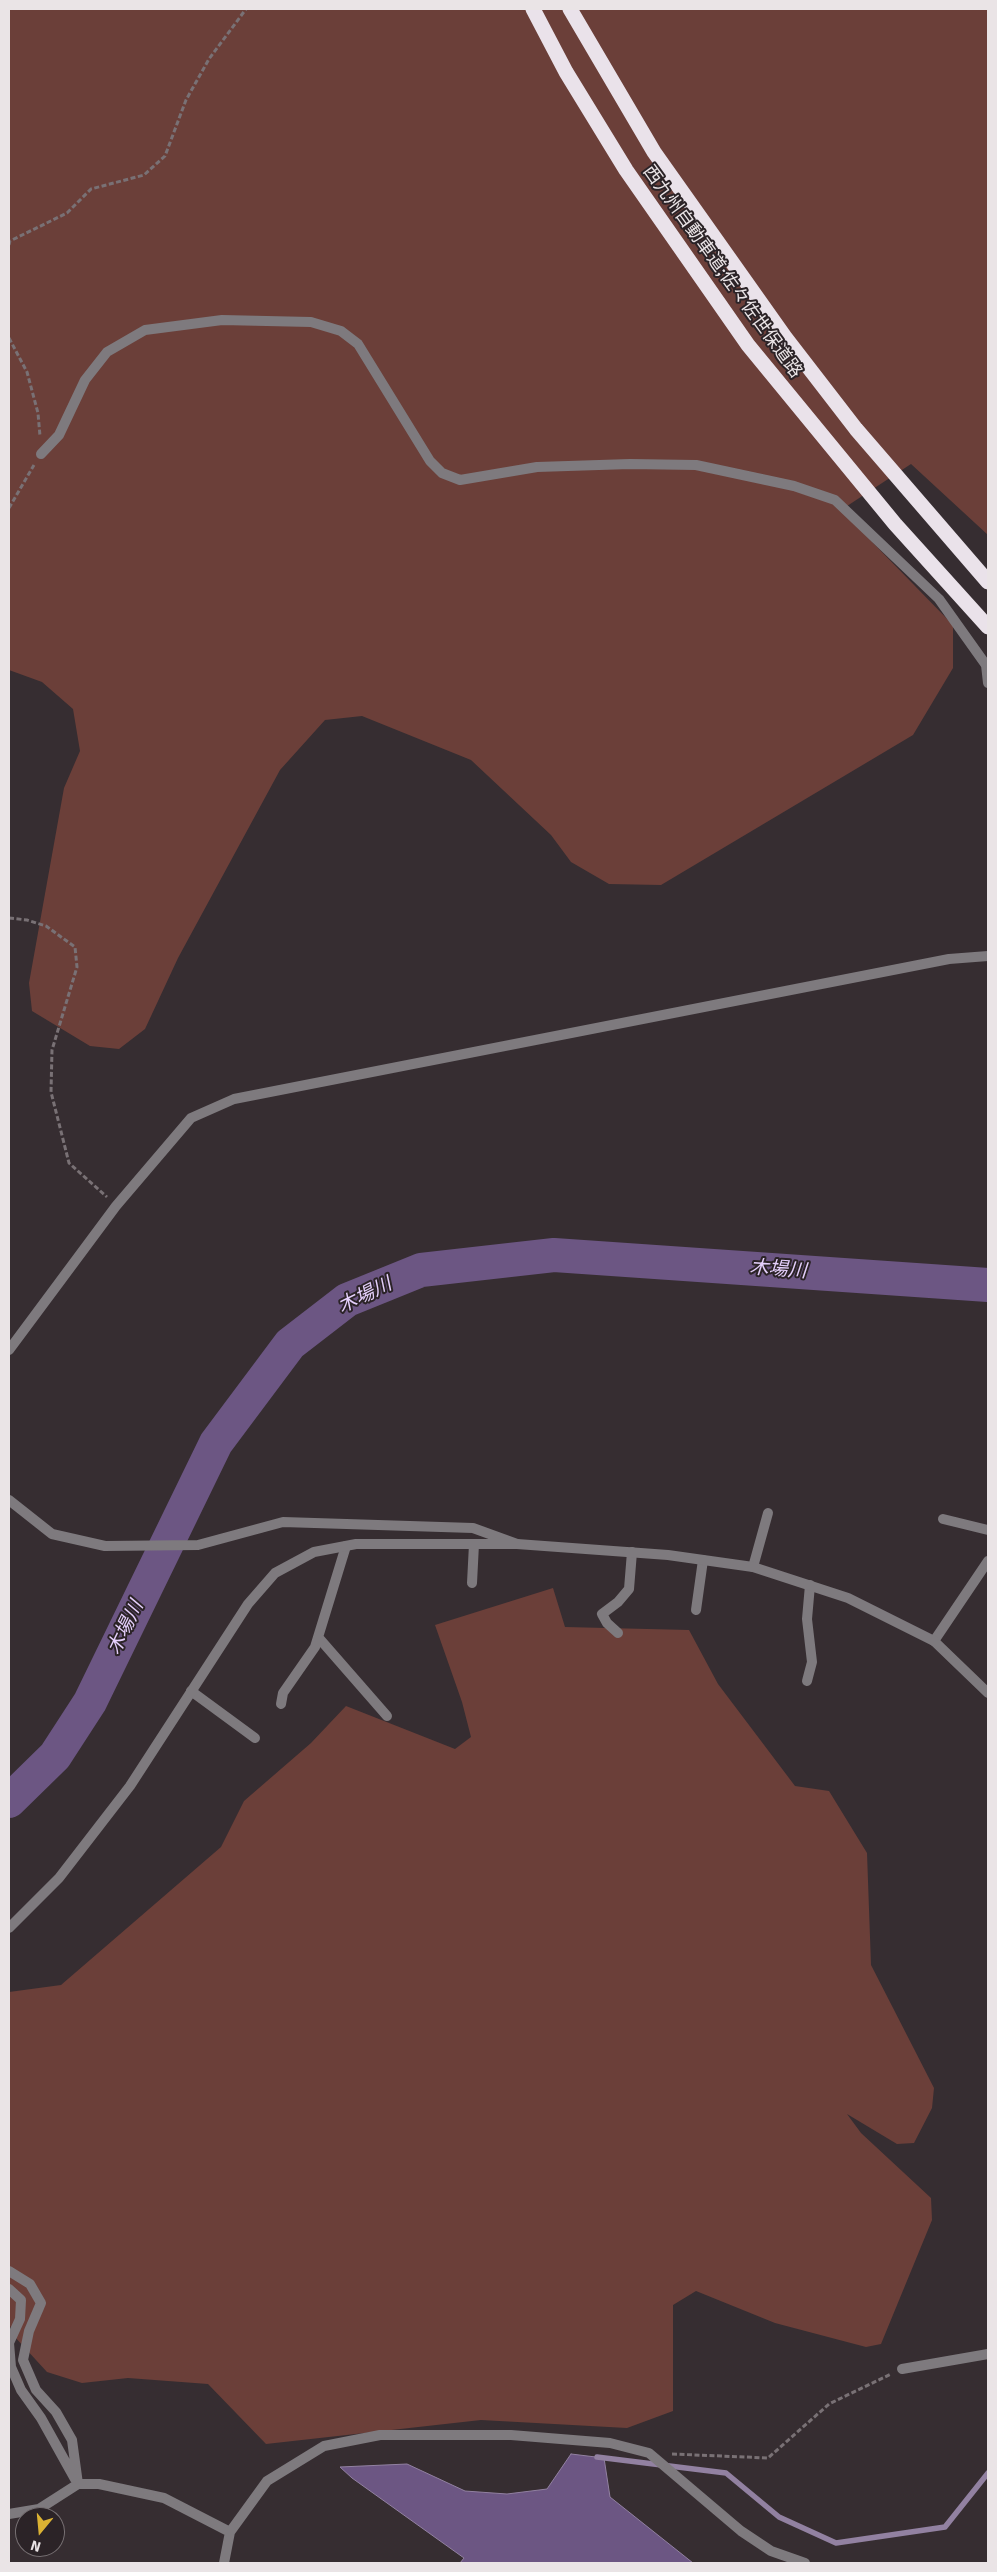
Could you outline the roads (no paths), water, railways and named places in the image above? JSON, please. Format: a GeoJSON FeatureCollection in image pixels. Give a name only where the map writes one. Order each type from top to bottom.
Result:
{"type":"FeatureCollection","features":[{"type":"Feature","properties":{"kind":"highway","name":"西九州自動車道;佐々佐世保道路"},"geometry":{"type":"LineString","coordinates":[[533,9],[566,72],[626,170],[748,345],[811,424],[907,538],[988,627]]}},
{"type":"Feature","properties":{"kind":"highway","name":"西九州自動車道;佐々佐世保道路"},"geometry":{"type":"LineString","coordinates":[[570,9],[654,152],[785,337],[856,429],[988,582]]}},
{"type":"Feature","properties":{"kind":"street"},"geometry":{"type":"LineString","coordinates":[[41,454],[59,435],[85,380],[107,352],[145,330],[222,320],[311,322],[341,332],[358,344],[430,462],[442,472],[460,480],[537,467],[630,464],[696,465],[794,486],[835,500],[939,599],[986,665],[988,684]]}},
{"type":"Feature","properties":{"kind":"street"},"geometry":{"type":"LineString","coordinates":[[977,653],[988,659]]}},
{"type":"Feature","properties":{"kind":"street"},"geometry":{"type":"LineString","coordinates":[[9,1350],[116,1206],[191,1118],[234,1099],[949,959],[988,956]]}},
{"type":"Feature","properties":{"kind":"street"},"geometry":{"type":"LineString","coordinates":[[9,1500],[52,1534],[105,1546],[198,1544],[283,1522],[473,1528],[518,1544]]}},
{"type":"Feature","properties":{"kind":"street"},"geometry":{"type":"LineString","coordinates":[[753,1567],[768,1513]]}},
{"type":"Feature","properties":{"kind":"street"},"geometry":{"type":"LineString","coordinates":[[943,1519],[988,1530]]}},
{"type":"Feature","properties":{"kind":"street"},"geometry":{"type":"LineString","coordinates":[[472,1583],[474,1544]]}},
{"type":"Feature","properties":{"kind":"street"},"geometry":{"type":"LineString","coordinates":[[9,1928],[58,1878],[130,1786],[248,1604],[275,1573],[314,1552],[346,1546],[518,1544],[632,1552],[753,1567],[848,1598],[934,1641],[988,1693]]}},
{"type":"Feature","properties":{"kind":"street"},"geometry":{"type":"LineString","coordinates":[[281,1704],[283,1693],[315,1647],[346,1546]]}},
{"type":"Feature","properties":{"kind":"street"},"geometry":{"type":"LineString","coordinates":[[618,1633],[607,1624],[602,1614],[618,1602],[629,1589],[632,1552]]}},
{"type":"Feature","properties":{"kind":"street"},"geometry":{"type":"LineString","coordinates":[[696,1610],[703,1560]]}},
{"type":"Feature","properties":{"kind":"street"},"geometry":{"type":"LineString","coordinates":[[934,1641],[988,1561]]}},
{"type":"Feature","properties":{"kind":"street"},"geometry":{"type":"LineString","coordinates":[[807,1682],[812,1662],[808,1620],[810,1586]]}},
{"type":"Feature","properties":{"kind":"street"},"geometry":{"type":"LineString","coordinates":[[318,1637],[387,1716]]}},
{"type":"Feature","properties":{"kind":"street"},"geometry":{"type":"LineString","coordinates":[[191,1691],[255,1738]]}},
{"type":"Feature","properties":{"kind":"street"},"geometry":{"type":"LineString","coordinates":[[9,2271],[30,2284],[41,2303],[29,2331],[23,2360],[36,2390],[56,2412],[72,2440],[78,2484]]}},
{"type":"Feature","properties":{"kind":"street"},"geometry":{"type":"LineString","coordinates":[[9,2289],[21,2300],[20,2319],[9,2343],[12,2367],[21,2390],[41,2418],[78,2484]]}},
{"type":"Feature","properties":{"kind":"street"},"geometry":{"type":"LineString","coordinates":[[902,2369],[988,2354]]}},
{"type":"Feature","properties":{"kind":"street"},"geometry":{"type":"LineString","coordinates":[[224,2563],[230,2532],[267,2481],[324,2446],[380,2435],[511,2435],[610,2443],[649,2454],[741,2530],[771,2551],[805,2563]]}},
{"type":"Feature","properties":{"kind":"street"},"geometry":{"type":"LineString","coordinates":[[9,2514],[39,2509],[78,2484],[99,2484],[164,2498],[230,2532]]}},
{"type":"Feature","properties":{"kind":"waterway","name":"木場川"},"geometry":{"type":"LineString","coordinates":[[9,1801],[55,1756],[90,1702],[216,1443],[290,1344],[347,1300],[421,1270],[554,1255],[988,1285]]}},
{"type":"Feature","properties":{"kind":"waterway"},"geometry":{"type":"LineString","coordinates":[[597,2457],[726,2473],[779,2517],[836,2543],[945,2527],[988,2473]]}}]}
